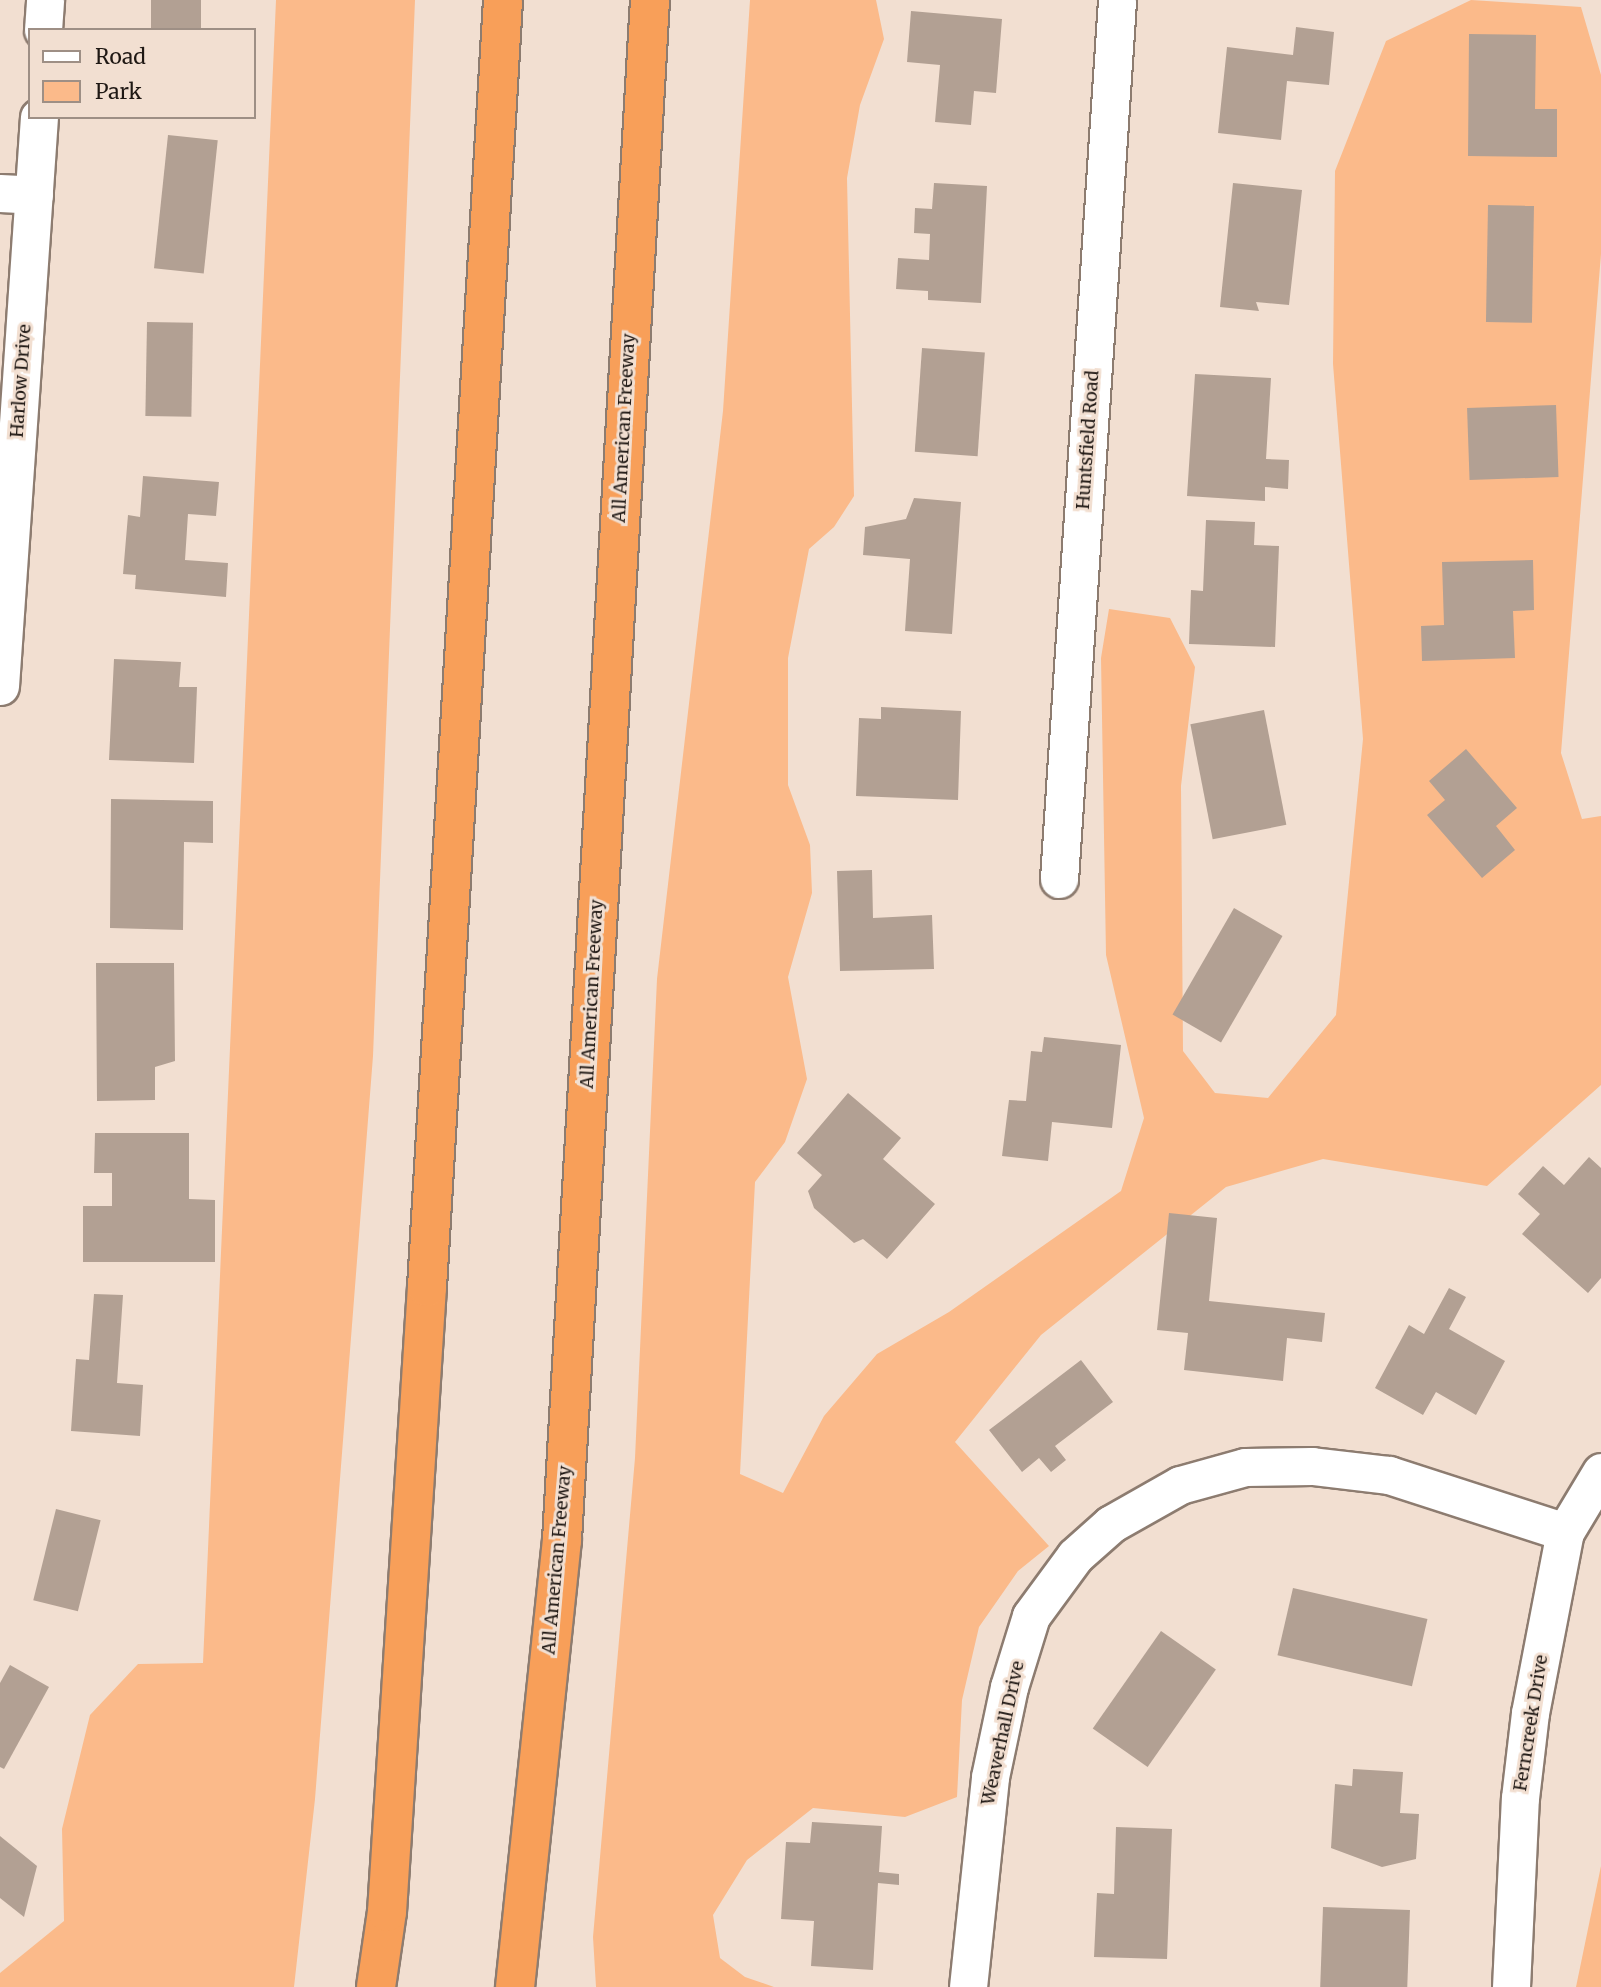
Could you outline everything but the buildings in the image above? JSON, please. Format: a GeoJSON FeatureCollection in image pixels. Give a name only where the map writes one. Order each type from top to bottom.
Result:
{"type":"FeatureCollection","features":[{"type":"Feature","properties":{"kind":"highway"},"geometry":{"type":"LineString","coordinates":[[376,1987],[387,1912],[503,0]]}},
{"type":"Feature","properties":{"kind":"highway","name":"All American Freeway"},"geometry":{"type":"LineString","coordinates":[[515,1987],[562,1540],[650,0]]}},
{"type":"Feature","properties":{"kind":"street"},"geometry":{"type":"LineString","coordinates":[[43,28],[45,0]]}},
{"type":"Feature","properties":{"kind":"street","name":"Huntsfield Road"},"geometry":{"type":"LineString","coordinates":[[1059,879],[1117,0]]}},
{"type":"Feature","properties":{"kind":"street","name":"Harlow Drive"},"geometry":{"type":"LineString","coordinates":[[0,686],[17,194],[38,119]]}},
{"type":"Feature","properties":{"kind":"street","name":"Weaverhall Drive"},"geometry":{"type":"LineString","coordinates":[[968,1987],[990,1777],[1009,1687],[1031,1616],[1075,1556],[1111,1524],[1180,1485],[1245,1467],[1312,1466],[1389,1475],[1565,1532]]}},
{"type":"Feature","properties":{"kind":"street","name":"Ferncreek Drive"},"geometry":{"type":"LineString","coordinates":[[1511,1987],[1520,1798],[1530,1713],[1565,1532],[1601,1472]]}},
{"type":"Feature","properties":{"kind":"green space"},"geometry":{"type":"Polygon","coordinates":[[[276,0],[415,0],[373,1056],[315,1799],[294,1987],[0,1987],[0,1973],[64,1921],[62,1829],[90,1715],[138,1664],[203,1663],[276,0]]]}},
{"type":"Feature","properties":{"kind":"green space"},"geometry":{"type":"Polygon","coordinates":[[[750,0],[876,0],[884,39],[860,105],[847,178],[854,496],[834,527],[809,549],[788,658],[788,785],[810,845],[812,893],[788,977],[807,1079],[785,1142],[755,1182],[740,1474],[783,1493],[824,1416],[877,1354],[949,1312],[1121,1191],[1144,1118],[1106,955],[1101,658],[1109,609],[1170,618],[1195,667],[1181,786],[1183,1051],[1215,1093],[1268,1098],[1336,1015],[1363,739],[1333,364],[1335,171],[1386,41],[1471,0],[1581,7],[1601,75],[1601,254],[1561,753],[1582,819],[1601,816],[1601,1085],[1487,1186],[1323,1159],[1226,1187],[1041,1335],[955,1442],[1049,1546],[1018,1571],[979,1627],[962,1700],[957,1797],[905,1817],[813,1808],[747,1860],[713,1915],[720,1958],[745,1977],[774,1987],[596,1987],[593,1937],[635,1458],[657,979],[723,411],[750,0]]]}},
{"type":"Feature","properties":{"kind":"green space"},"geometry":{"type":"Polygon","coordinates":[[[1601,1866],[1601,1987],[1576,1987],[1601,1866]]]}}]}
